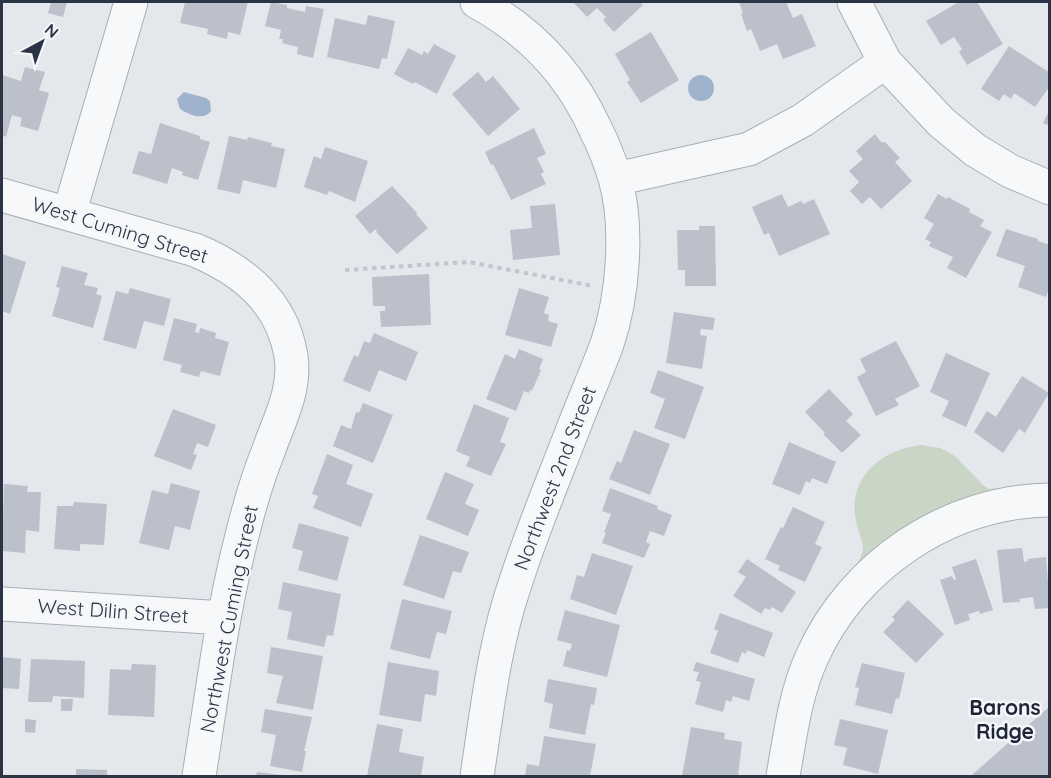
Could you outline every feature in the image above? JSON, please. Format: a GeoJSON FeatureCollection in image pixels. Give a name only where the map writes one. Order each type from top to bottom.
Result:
{"type":"FeatureCollection","features":[{"type":"Feature","properties":{"kind":"street"},"geometry":{"type":"LineString","coordinates":[[69,214],[131,2]]}},
{"type":"Feature","properties":{"kind":"street","name":"Northwest 2nd Street"},"geometry":{"type":"LineString","coordinates":[[477,2],[502,16],[531,38],[561,70],[585,106],[616,179],[621,210],[622,255],[619,291],[607,343],[540,514],[513,591],[495,658],[477,777]]}},
{"type":"Feature","properties":{"kind":"street"},"geometry":{"type":"LineString","coordinates":[[854,2],[885,62],[941,122],[975,150],[1010,171],[1050,188]]}},
{"type":"Feature","properties":{"kind":"street"},"geometry":{"type":"LineString","coordinates":[[616,179],[749,149],[803,120],[885,62]]}},
{"type":"Feature","properties":{"kind":"street","name":"West Cuming Street"},"geometry":{"type":"LineString","coordinates":[[2,195],[195,250],[232,267],[262,294]]}},
{"type":"Feature","properties":{"kind":"street","name":"Northwest Cuming Street"},"geometry":{"type":"LineString","coordinates":[[199,777],[224,618],[237,553],[267,452],[287,405],[292,378],[291,356],[286,336],[273,309],[262,294]]}},
{"type":"Feature","properties":{"kind":"street"},"geometry":{"type":"LineString","coordinates":[[783,777],[796,710],[812,658],[829,625],[851,594],[880,565],[917,538],[950,521],[984,508],[1024,501],[1050,500]]}},
{"type":"Feature","properties":{"kind":"street","name":"West Dilin Street"},"geometry":{"type":"LineString","coordinates":[[2,604],[224,618]]}},
{"type":"Feature","properties":{"kind":"path"},"geometry":{"type":"LineString","coordinates":[[345,270],[469,262],[619,291]]}},
{"type":"Feature","properties":{"kind":"green space"},"geometry":{"type":"Polygon","coordinates":[[[921,445],[940,448],[955,456],[989,489],[1020,486],[1030,515],[968,529],[917,555],[866,600],[852,572],[863,549],[855,515],[858,488],[872,466],[883,458],[894,452],[921,445]]]}},
{"type":"Feature","properties":{"kind":"water"},"geometry":{"type":"Polygon","coordinates":[[[701,75],[711,78],[714,88],[711,98],[701,101],[691,98],[688,88],[691,78],[701,75]]]}},
{"type":"Feature","properties":{"kind":"water"},"geometry":{"type":"Polygon","coordinates":[[[184,92],[206,98],[210,101],[211,111],[200,116],[180,109],[177,99],[184,92]]]}},
{"type":"Feature","properties":{"kind":"building"},"geometry":{"type":"Polygon","coordinates":[[[51,2],[67,2],[63,17],[48,13],[51,2]]]}},
{"type":"Feature","properties":{"kind":"building"},"geometry":{"type":"Polygon","coordinates":[[[185,2],[248,2],[240,35],[228,32],[227,39],[207,34],[208,29],[180,23],[185,2]]]}},
{"type":"Feature","properties":{"kind":"building"},"geometry":{"type":"Polygon","coordinates":[[[271,2],[305,12],[306,6],[324,9],[313,58],[297,54],[298,47],[282,43],[283,39],[279,39],[281,30],[265,26],[271,2]]]}},
{"type":"Feature","properties":{"kind":"building"},"geometry":{"type":"Polygon","coordinates":[[[573,2],[640,2],[643,5],[614,32],[603,20],[606,17],[597,8],[587,17],[573,2]]]}},
{"type":"Feature","properties":{"kind":"building"},"geometry":{"type":"Polygon","coordinates":[[[739,2],[786,2],[793,18],[802,14],[816,46],[783,59],[777,44],[760,51],[751,29],[747,31],[739,2]]]}},
{"type":"Feature","properties":{"kind":"building"},"geometry":{"type":"Polygon","coordinates":[[[959,2],[977,2],[1003,44],[967,65],[959,52],[962,49],[954,37],[941,45],[926,21],[959,2]]]}},
{"type":"Feature","properties":{"kind":"building"},"geometry":{"type":"Polygon","coordinates":[[[368,15],[395,21],[387,59],[382,58],[379,69],[327,57],[335,18],[366,25],[368,15]]]}},
{"type":"Feature","properties":{"kind":"building"},"geometry":{"type":"Polygon","coordinates":[[[651,32],[679,80],[641,103],[627,82],[630,80],[615,54],[651,32]]]}},
{"type":"Feature","properties":{"kind":"building"},"geometry":{"type":"Polygon","coordinates":[[[434,44],[456,56],[437,94],[394,74],[408,48],[422,55],[424,51],[428,54],[434,44]]]}},
{"type":"Feature","properties":{"kind":"building"},"geometry":{"type":"Polygon","coordinates":[[[1009,46],[1050,73],[1050,86],[1035,107],[1014,93],[1011,99],[1004,94],[999,101],[981,89],[1009,46]]]}},
{"type":"Feature","properties":{"kind":"building"},"geometry":{"type":"Polygon","coordinates":[[[25,67],[45,72],[39,90],[49,93],[38,131],[20,126],[22,118],[12,115],[6,137],[2,135],[2,75],[21,81],[25,67]]]}},
{"type":"Feature","properties":{"kind":"building"},"geometry":{"type":"Polygon","coordinates":[[[478,72],[486,82],[493,76],[520,109],[488,136],[452,94],[478,72]]]}},
{"type":"Feature","properties":{"kind":"building"},"geometry":{"type":"Polygon","coordinates":[[[1050,109],[1050,126],[1043,123],[1050,109]]]}},
{"type":"Feature","properties":{"kind":"building"},"geometry":{"type":"Polygon","coordinates":[[[160,123],[200,136],[200,139],[210,142],[198,180],[182,175],[183,172],[172,168],[167,184],[132,173],[139,151],[151,154],[160,123]]]}},
{"type":"Feature","properties":{"kind":"building"},"geometry":{"type":"Polygon","coordinates":[[[534,128],[546,154],[537,158],[544,172],[541,174],[546,184],[511,200],[485,152],[534,128]]]}},
{"type":"Feature","properties":{"kind":"building"},"geometry":{"type":"Polygon","coordinates":[[[875,134],[900,158],[895,162],[912,181],[881,209],[870,197],[862,204],[850,191],[859,182],[849,171],[863,159],[856,151],[875,134]]]}},
{"type":"Feature","properties":{"kind":"building"},"geometry":{"type":"Polygon","coordinates":[[[229,136],[247,140],[248,137],[285,149],[276,188],[243,180],[240,194],[217,189],[229,136]]]}},
{"type":"Feature","properties":{"kind":"building"},"geometry":{"type":"Polygon","coordinates":[[[325,147],[368,161],[355,202],[329,191],[327,195],[304,187],[314,156],[321,159],[325,147]]]}},
{"type":"Feature","properties":{"kind":"building"},"geometry":{"type":"Polygon","coordinates":[[[392,186],[428,228],[397,254],[377,233],[376,229],[370,234],[355,216],[392,186]]]}},
{"type":"Feature","properties":{"kind":"building"},"geometry":{"type":"Polygon","coordinates":[[[782,194],[788,207],[801,201],[803,204],[814,199],[830,234],[779,256],[769,233],[764,235],[752,207],[782,194]]]}},
{"type":"Feature","properties":{"kind":"building"},"geometry":{"type":"Polygon","coordinates":[[[938,194],[970,209],[969,212],[984,220],[980,226],[992,232],[966,278],[947,268],[953,257],[929,246],[931,242],[925,239],[934,224],[924,218],[938,194]]]}},
{"type":"Feature","properties":{"kind":"building"},"geometry":{"type":"Polygon","coordinates":[[[555,204],[560,255],[513,260],[510,230],[532,228],[530,206],[555,204]]]}},
{"type":"Feature","properties":{"kind":"building"},"geometry":{"type":"Polygon","coordinates":[[[699,226],[715,226],[716,286],[685,286],[685,270],[678,270],[677,230],[699,230],[699,226]]]}},
{"type":"Feature","properties":{"kind":"building"},"geometry":{"type":"Polygon","coordinates":[[[1006,229],[1050,245],[1050,286],[1046,297],[1018,287],[1025,266],[996,256],[1006,229]]]}},
{"type":"Feature","properties":{"kind":"building"},"geometry":{"type":"Polygon","coordinates":[[[2,254],[26,262],[10,314],[2,311],[2,254]]]}},
{"type":"Feature","properties":{"kind":"building"},"geometry":{"type":"Polygon","coordinates":[[[62,266],[88,273],[84,285],[98,288],[96,294],[102,296],[93,328],[52,316],[60,288],[56,287],[62,266]]]}},
{"type":"Feature","properties":{"kind":"building"},"geometry":{"type":"Polygon","coordinates":[[[429,274],[431,325],[381,327],[380,311],[385,311],[385,306],[373,306],[372,277],[429,274]]]}},
{"type":"Feature","properties":{"kind":"building"},"geometry":{"type":"Polygon","coordinates":[[[130,288],[171,299],[164,326],[144,321],[136,349],[103,340],[116,291],[128,294],[130,288]]]}},
{"type":"Feature","properties":{"kind":"building"},"geometry":{"type":"Polygon","coordinates":[[[519,288],[549,297],[544,313],[549,315],[548,321],[558,324],[551,347],[505,335],[519,288]]]}},
{"type":"Feature","properties":{"kind":"building"},"geometry":{"type":"Polygon","coordinates":[[[674,312],[715,318],[713,330],[701,329],[700,335],[707,336],[702,369],[666,363],[674,312]]]}},
{"type":"Feature","properties":{"kind":"building"},"geometry":{"type":"Polygon","coordinates":[[[174,318],[197,324],[195,332],[199,333],[200,328],[216,333],[215,338],[229,342],[220,376],[201,371],[199,377],[180,372],[182,365],[163,360],[174,318]]]}},
{"type":"Feature","properties":{"kind":"building"},"geometry":{"type":"Polygon","coordinates":[[[374,333],[418,352],[406,381],[379,370],[370,392],[343,381],[354,355],[358,357],[364,341],[370,343],[374,333]]]}},
{"type":"Feature","properties":{"kind":"building"},"geometry":{"type":"Polygon","coordinates":[[[896,341],[920,386],[895,399],[899,405],[876,416],[857,377],[866,372],[860,359],[896,341]]]}},
{"type":"Feature","properties":{"kind":"building"},"geometry":{"type":"Polygon","coordinates":[[[519,349],[543,359],[532,391],[530,390],[529,393],[524,391],[516,411],[486,399],[505,354],[515,359],[519,349]]]}},
{"type":"Feature","properties":{"kind":"building"},"geometry":{"type":"Polygon","coordinates":[[[946,353],[990,373],[966,427],[942,416],[949,401],[930,392],[946,353]]]}},
{"type":"Feature","properties":{"kind":"building"},"geometry":{"type":"Polygon","coordinates":[[[658,370],[704,387],[685,439],[654,428],[665,399],[650,393],[658,370]]]}},
{"type":"Feature","properties":{"kind":"building"},"geometry":{"type":"Polygon","coordinates":[[[1022,376],[1049,393],[1025,433],[1019,429],[1003,453],[974,432],[987,411],[996,417],[1022,376]]]}},
{"type":"Feature","properties":{"kind":"building"},"geometry":{"type":"Polygon","coordinates":[[[829,389],[853,414],[846,421],[861,435],[843,452],[823,434],[825,433],[805,412],[829,389]]]}},
{"type":"Feature","properties":{"kind":"building"},"geometry":{"type":"Polygon","coordinates":[[[363,403],[393,415],[373,463],[333,446],[341,425],[351,429],[356,412],[359,413],[363,403]]]}},
{"type":"Feature","properties":{"kind":"building"},"geometry":{"type":"Polygon","coordinates":[[[474,404],[509,418],[500,442],[506,444],[491,476],[466,466],[470,457],[456,451],[474,404]]]}},
{"type":"Feature","properties":{"kind":"building"},"geometry":{"type":"Polygon","coordinates":[[[173,409],[216,425],[208,447],[197,443],[193,454],[197,455],[191,470],[154,456],[173,409]]]}},
{"type":"Feature","properties":{"kind":"building"},"geometry":{"type":"Polygon","coordinates":[[[634,430],[670,444],[650,495],[609,479],[617,461],[621,463],[634,430]]]}},
{"type":"Feature","properties":{"kind":"building"},"geometry":{"type":"Polygon","coordinates":[[[789,442],[836,462],[827,484],[812,478],[810,483],[806,481],[800,495],[772,484],[789,442]]]}},
{"type":"Feature","properties":{"kind":"building"},"geometry":{"type":"Polygon","coordinates":[[[327,454],[353,465],[346,484],[373,494],[361,527],[313,508],[318,496],[312,494],[327,454]]]}},
{"type":"Feature","properties":{"kind":"building"},"geometry":{"type":"Polygon","coordinates":[[[445,472],[474,484],[465,504],[479,510],[468,536],[426,519],[445,472]]]}},
{"type":"Feature","properties":{"kind":"building"},"geometry":{"type":"Polygon","coordinates":[[[171,483],[200,491],[190,530],[175,526],[169,550],[139,543],[152,490],[168,494],[171,483]]]}},
{"type":"Feature","properties":{"kind":"building"},"geometry":{"type":"Polygon","coordinates":[[[4,484],[28,486],[27,492],[41,492],[39,532],[26,530],[25,553],[2,551],[4,484]]]}},
{"type":"Feature","properties":{"kind":"building"},"geometry":{"type":"Polygon","coordinates":[[[610,488],[658,506],[657,509],[672,515],[664,536],[650,531],[646,542],[650,544],[644,558],[602,543],[611,514],[602,511],[610,488]]]}},
{"type":"Feature","properties":{"kind":"building"},"geometry":{"type":"Polygon","coordinates":[[[74,502],[107,504],[104,545],[80,544],[80,551],[54,549],[57,506],[73,506],[74,502]]]}},
{"type":"Feature","properties":{"kind":"building"},"geometry":{"type":"Polygon","coordinates":[[[793,507],[825,522],[815,544],[822,547],[805,582],[778,570],[780,566],[765,559],[793,507]]]}},
{"type":"Feature","properties":{"kind":"building"},"geometry":{"type":"Polygon","coordinates":[[[299,523],[349,537],[337,581],[298,570],[303,551],[292,548],[299,523]]]}},
{"type":"Feature","properties":{"kind":"building"},"geometry":{"type":"Polygon","coordinates":[[[420,535],[469,552],[461,573],[453,571],[444,599],[403,585],[420,535]]]}},
{"type":"Feature","properties":{"kind":"building"},"geometry":{"type":"Polygon","coordinates":[[[1022,548],[1024,562],[1028,559],[1046,557],[1050,608],[1035,609],[1033,597],[1019,599],[1020,602],[1003,603],[997,550],[1022,548]]]}},
{"type":"Feature","properties":{"kind":"building"},"geometry":{"type":"Polygon","coordinates":[[[592,553],[633,566],[616,615],[570,599],[577,575],[584,577],[592,553]]]}},
{"type":"Feature","properties":{"kind":"building"},"geometry":{"type":"Polygon","coordinates":[[[747,559],[796,592],[782,613],[772,607],[770,610],[765,608],[761,614],[733,596],[746,577],[738,572],[747,559]]]}},
{"type":"Feature","properties":{"kind":"building"},"geometry":{"type":"Polygon","coordinates":[[[976,559],[993,610],[980,614],[979,611],[968,614],[970,620],[955,625],[940,580],[952,576],[954,580],[956,579],[952,567],[976,559]]]}},
{"type":"Feature","properties":{"kind":"building"},"geometry":{"type":"Polygon","coordinates":[[[283,582],[341,594],[333,636],[327,635],[324,647],[287,639],[292,612],[278,609],[283,582]]]}},
{"type":"Feature","properties":{"kind":"building"},"geometry":{"type":"Polygon","coordinates":[[[402,599],[452,611],[446,634],[437,632],[430,659],[390,649],[402,599]]]}},
{"type":"Feature","properties":{"kind":"building"},"geometry":{"type":"Polygon","coordinates":[[[908,600],[944,634],[916,663],[883,632],[895,620],[892,617],[908,600]]]}},
{"type":"Feature","properties":{"kind":"building"},"geometry":{"type":"Polygon","coordinates":[[[565,610],[620,625],[607,677],[563,666],[567,650],[570,651],[572,644],[557,640],[565,610]]]}},
{"type":"Feature","properties":{"kind":"building"},"geometry":{"type":"Polygon","coordinates":[[[720,613],[773,633],[764,657],[747,650],[746,654],[742,652],[738,663],[710,653],[718,631],[714,629],[720,613]]]}},
{"type":"Feature","properties":{"kind":"building"},"geometry":{"type":"Polygon","coordinates":[[[271,647],[323,656],[313,710],[276,703],[283,676],[267,673],[271,647]]]}},
{"type":"Feature","properties":{"kind":"building"},"geometry":{"type":"Polygon","coordinates":[[[2,657],[21,659],[19,689],[2,688],[2,657]]]}},
{"type":"Feature","properties":{"kind":"building"},"geometry":{"type":"Polygon","coordinates":[[[31,659],[85,661],[84,698],[53,696],[52,702],[28,702],[31,659]]]}},
{"type":"Feature","properties":{"kind":"building"},"geometry":{"type":"Polygon","coordinates":[[[388,662],[439,671],[436,696],[425,694],[421,722],[379,715],[388,662]]]}},
{"type":"Feature","properties":{"kind":"building"},"geometry":{"type":"Polygon","coordinates":[[[696,662],[755,679],[749,701],[733,696],[731,702],[726,700],[723,712],[695,704],[701,682],[696,681],[699,672],[693,671],[696,662]]]}},
{"type":"Feature","properties":{"kind":"building"},"geometry":{"type":"Polygon","coordinates":[[[862,663],[905,673],[899,699],[896,698],[892,714],[855,705],[859,688],[855,687],[862,663]]]}},
{"type":"Feature","properties":{"kind":"building"},"geometry":{"type":"Polygon","coordinates":[[[132,664],[156,665],[154,717],[108,715],[110,669],[131,670],[132,664]]]}},
{"type":"Feature","properties":{"kind":"building"},"geometry":{"type":"Polygon","coordinates":[[[548,679],[597,688],[594,705],[591,704],[585,735],[549,728],[553,704],[544,702],[548,679]]]}},
{"type":"Feature","properties":{"kind":"building"},"geometry":{"type":"Polygon","coordinates":[[[61,699],[73,699],[72,711],[61,711],[61,699]]]}},
{"type":"Feature","properties":{"kind":"building"},"geometry":{"type":"Polygon","coordinates":[[[1050,706],[1050,776],[972,775],[1050,706]]]}},
{"type":"Feature","properties":{"kind":"building"},"geometry":{"type":"Polygon","coordinates":[[[265,709],[312,717],[302,772],[270,766],[276,735],[261,732],[265,709]]]}},
{"type":"Feature","properties":{"kind":"building"},"geometry":{"type":"Polygon","coordinates":[[[25,719],[36,720],[35,733],[25,732],[25,719]]]}},
{"type":"Feature","properties":{"kind":"building"},"geometry":{"type":"Polygon","coordinates":[[[840,719],[888,730],[878,774],[843,765],[847,748],[834,745],[840,719]]]}},
{"type":"Feature","properties":{"kind":"building"},"geometry":{"type":"Polygon","coordinates":[[[377,724],[403,729],[399,752],[424,757],[421,776],[367,776],[377,724]]]}},
{"type":"Feature","properties":{"kind":"building"},"geometry":{"type":"Polygon","coordinates":[[[691,727],[725,733],[724,739],[742,742],[738,776],[682,776],[691,727]]]}},
{"type":"Feature","properties":{"kind":"building"},"geometry":{"type":"Polygon","coordinates":[[[544,736],[596,744],[590,776],[525,776],[527,764],[539,766],[544,736]]]}},
{"type":"Feature","properties":{"kind":"building"},"geometry":{"type":"Polygon","coordinates":[[[76,769],[107,770],[107,776],[76,776],[76,769]]]}},
{"type":"Feature","properties":{"kind":"building"},"geometry":{"type":"Polygon","coordinates":[[[257,772],[281,775],[281,776],[256,776],[257,772]]]}},
{"type":"Feature","properties":{"kind":"district","name":"Barons Ridge"},"geometry":{"type":"Point","coordinates":[1005,720]}}]}
